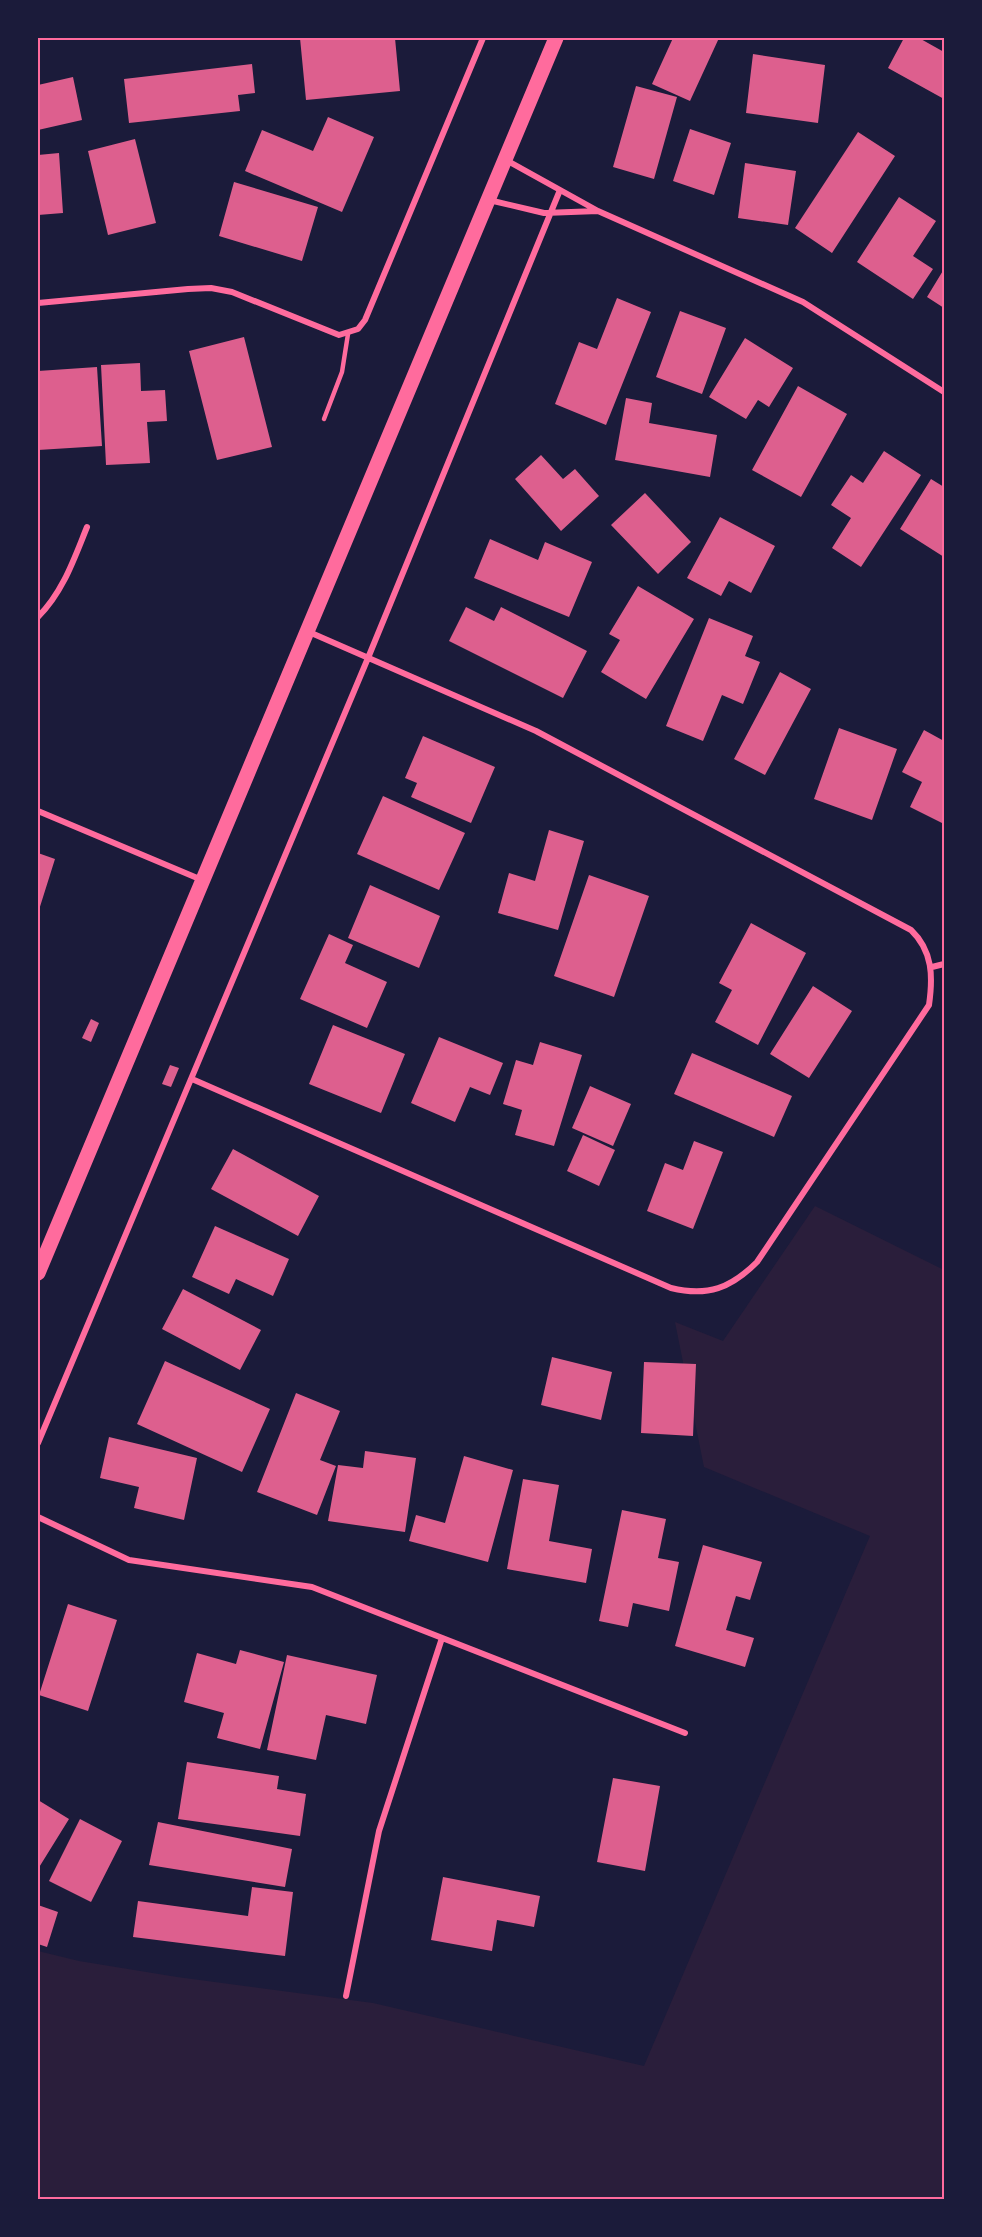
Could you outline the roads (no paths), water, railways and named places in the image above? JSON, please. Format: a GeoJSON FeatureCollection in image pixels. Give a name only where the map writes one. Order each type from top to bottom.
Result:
{"type":"FeatureCollection","features":[{"type":"Feature","properties":{"kind":"main road"},"geometry":{"type":"LineString","coordinates":[[38,1273],[556,38]]}},
{"type":"Feature","properties":{"kind":"street"},"geometry":{"type":"LineString","coordinates":[[38,303],[211,288],[232,292],[339,335],[358,329],[366,320],[483,38]]}},
{"type":"Feature","properties":{"kind":"street"},"geometry":{"type":"LineString","coordinates":[[505,160],[598,211],[802,302],[945,392]]}},
{"type":"Feature","properties":{"kind":"street"},"geometry":{"type":"LineString","coordinates":[[38,1443],[368,658],[560,190]]}},
{"type":"Feature","properties":{"kind":"street"},"geometry":{"type":"LineString","coordinates":[[488,200],[528,210],[552,213],[598,211]]}},
{"type":"Feature","properties":{"kind":"street"},"geometry":{"type":"LineString","coordinates":[[38,617],[51,603],[63,583],[87,527]]}},
{"type":"Feature","properties":{"kind":"street"},"geometry":{"type":"LineString","coordinates":[[192,1079],[671,1288],[696,1293],[727,1285],[742,1276],[757,1262],[929,1005],[932,967],[920,938],[911,930],[591,758],[536,731],[307,631]]}},
{"type":"Feature","properties":{"kind":"street"},"geometry":{"type":"LineString","coordinates":[[38,811],[203,880]]}},
{"type":"Feature","properties":{"kind":"street"},"geometry":{"type":"LineString","coordinates":[[932,967],[945,964]]}},
{"type":"Feature","properties":{"kind":"street"},"geometry":{"type":"LineString","coordinates":[[38,1516],[129,1560],[312,1587],[685,1733]]}},
{"type":"Feature","properties":{"kind":"street"},"geometry":{"type":"LineString","coordinates":[[346,1996],[379,1831],[442,1638]]}},
{"type":"Feature","properties":{"kind":"lane"},"geometry":{"type":"LineString","coordinates":[[324,419],[342,372],[348,334]]}}]}
